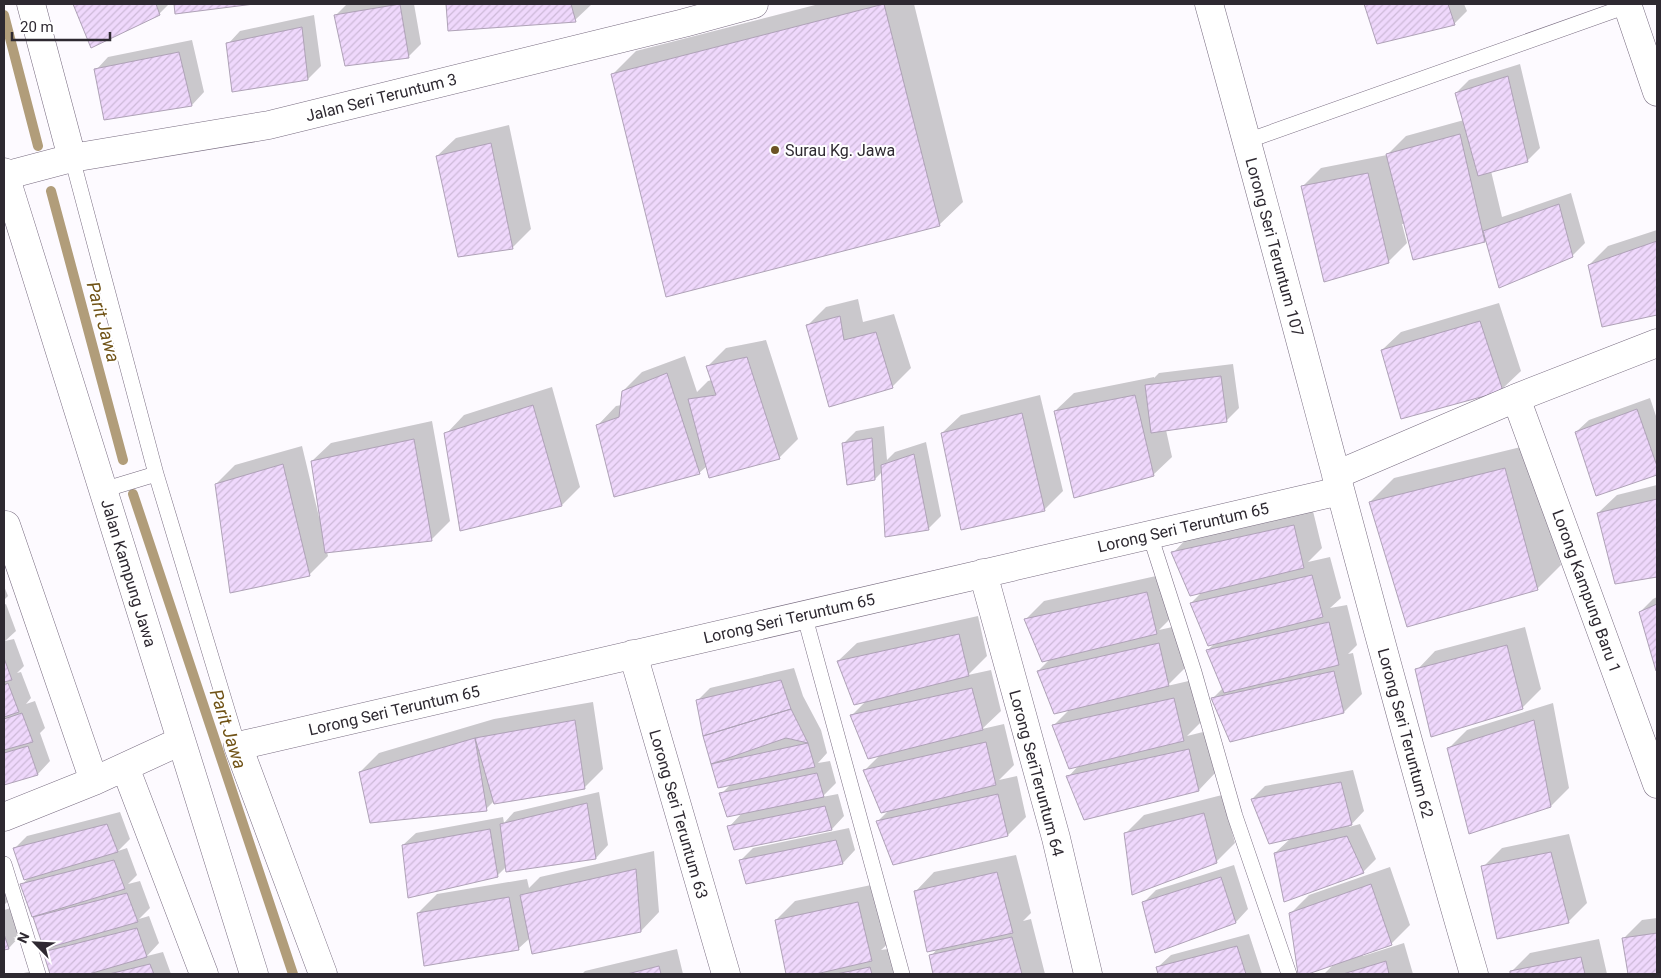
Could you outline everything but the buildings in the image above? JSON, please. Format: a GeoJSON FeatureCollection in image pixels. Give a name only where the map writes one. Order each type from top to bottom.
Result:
{"type":"FeatureCollection","features":[{"type":"Feature","properties":{"kind":"street"},"geometry":{"type":"LineString","coordinates":[[31,4],[72,158]]}},
{"type":"Feature","properties":{"kind":"street","name":"Jalan Seri Teruntum 3"},"geometry":{"type":"LineString","coordinates":[[4,174],[72,158],[269,125],[754,4]]}},
{"type":"Feature","properties":{"kind":"street","name":"Lorong Seri Teruntum 107"},"geometry":{"type":"LineString","coordinates":[[1209,4],[1248,141],[1338,483]]}},
{"type":"Feature","properties":{"kind":"street"},"geometry":{"type":"LineString","coordinates":[[1627,5],[1657,92]]}},
{"type":"Feature","properties":{"kind":"street","name":"Jalan Kampung Jawa"},"geometry":{"type":"LineString","coordinates":[[4,174],[254,974]]}},
{"type":"Feature","properties":{"kind":"street","name":"Lorong Seri Teruntum 65"},"geometry":{"type":"LineString","coordinates":[[238,746],[1150,535],[1338,483],[1516,398],[1657,343]]}},
{"type":"Feature","properties":{"kind":"street","name":"Lorong Kampung Baru 1"},"geometry":{"type":"LineString","coordinates":[[1516,398],[1657,784]]}},
{"type":"Feature","properties":{"kind":"street","name":"Lorong Seri Teruntum 62"},"geometry":{"type":"LineString","coordinates":[[1338,483],[1474,974]]}},
{"type":"Feature","properties":{"kind":"street"},"geometry":{"type":"LineString","coordinates":[[6,525],[94,781]]}},
{"type":"Feature","properties":{"kind":"street","name":"Lorong SeriTeruntum 64"},"geometry":{"type":"LineString","coordinates":[[983,573],[1056,838],[1088,974]]}},
{"type":"Feature","properties":{"kind":"street","name":"Lorong Seri Teruntum 63"},"geometry":{"type":"LineString","coordinates":[[633,654],[726,974]]}},
{"type":"Feature","properties":{"kind":"street"},"geometry":{"type":"LineString","coordinates":[[4,817],[94,781],[181,742]]}},
{"type":"Feature","properties":{"kind":"street"},"geometry":{"type":"LineString","coordinates":[[238,746],[323,974]]}},
{"type":"Feature","properties":{"kind":"street"},"geometry":{"type":"LineString","coordinates":[[125,767],[204,974]]}},
{"type":"Feature","properties":{"kind":"lane"},"geometry":{"type":"LineString","coordinates":[[1248,141],[1627,5]]}},
{"type":"Feature","properties":{"kind":"lane"},"geometry":{"type":"LineString","coordinates":[[72,158],[156,474],[238,746]]}},
{"type":"Feature","properties":{"kind":"lane"},"geometry":{"type":"LineString","coordinates":[[103,490],[156,474]]}},
{"type":"Feature","properties":{"kind":"lane"},"geometry":{"type":"LineString","coordinates":[[1150,535],[1194,672],[1235,816],[1289,974]]}},
{"type":"Feature","properties":{"kind":"lane"},"geometry":{"type":"LineString","coordinates":[[804,614],[902,974]]}},
{"type":"Feature","properties":{"kind":"lane"},"geometry":{"type":"LineString","coordinates":[[4,864],[38,974]]}},
{"type":"Feature","properties":{"kind":"waterway","name":"Parit Jawa"},"geometry":{"type":"LineString","coordinates":[[4,15],[38,146]]}},
{"type":"Feature","properties":{"kind":"waterway","name":"Parit Jawa"},"geometry":{"type":"LineString","coordinates":[[51,191],[123,460]]}},
{"type":"Feature","properties":{"kind":"waterway","name":"Parit Jawa"},"geometry":{"type":"LineString","coordinates":[[133,494],[293,974]]}},
{"type":"Feature","properties":{"kind":"place","name":"Surau Kg. Jawa"},"geometry":{"type":"Point","coordinates":[775,150]}}]}
